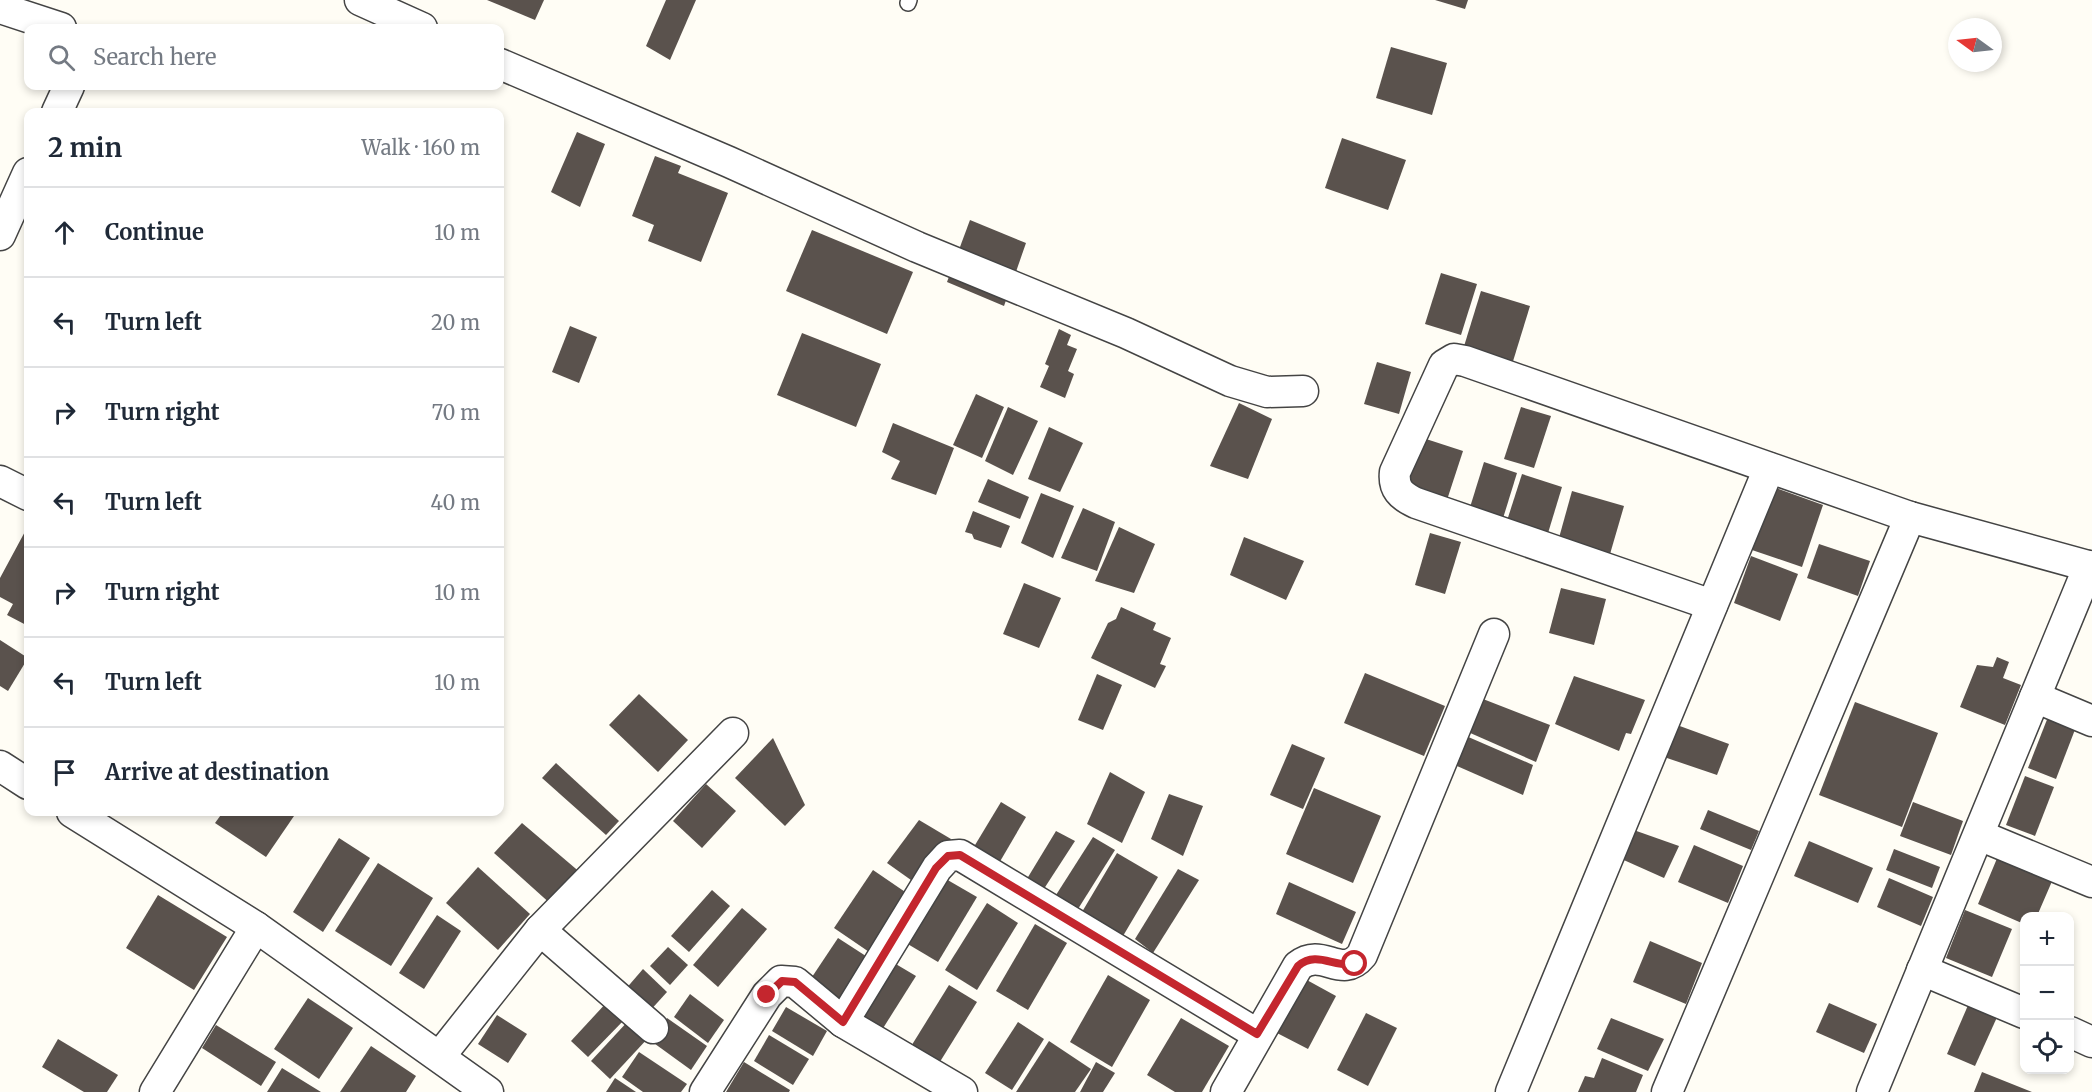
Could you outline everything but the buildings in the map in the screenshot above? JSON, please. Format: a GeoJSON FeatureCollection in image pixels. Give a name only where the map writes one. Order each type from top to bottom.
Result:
{"type":"FeatureCollection","features":[{"type":"Feature","properties":{"kind":"street"},"geometry":{"type":"LineString","coordinates":[[360,0],[413,24]]}},
{"type":"Feature","properties":{"kind":"street"},"geometry":{"type":"LineString","coordinates":[[0,8],[49,24]]}},
{"type":"Feature","properties":{"kind":"street"},"geometry":{"type":"LineString","coordinates":[[504,66],[729,162],[917,247],[1126,333],[1230,381],[1267,392],[1303,391]]}},
{"type":"Feature","properties":{"kind":"street"},"geometry":{"type":"LineString","coordinates":[[59,108],[67,90]]}},
{"type":"Feature","properties":{"kind":"street"},"geometry":{"type":"LineString","coordinates":[[0,235],[24,182]]}},
{"type":"Feature","properties":{"kind":"street"},"geometry":{"type":"LineString","coordinates":[[1712,605],[1416,503],[1400,493],[1394,482],[1395,472],[1444,365],[1454,359],[1910,517],[2091,567],[1872,1092]]}},
{"type":"Feature","properties":{"kind":"street"},"geometry":{"type":"LineString","coordinates":[[1511,1092],[1769,468]]}},
{"type":"Feature","properties":{"kind":"street"},"geometry":{"type":"LineString","coordinates":[[0,481],[24,493]]}},
{"type":"Feature","properties":{"kind":"street"},"geometry":{"type":"LineString","coordinates":[[1667,1092],[1910,517]]}},
{"type":"Feature","properties":{"kind":"street"},"geometry":{"type":"LineString","coordinates":[[1226,1092],[1257,1034],[1298,966],[1307,959],[1318,958],[1344,966],[1355,964],[1362,955],[1494,634]]}},
{"type":"Feature","properties":{"kind":"street"},"geometry":{"type":"LineString","coordinates":[[2035,697],[2092,722]]}},
{"type":"Feature","properties":{"kind":"street"},"geometry":{"type":"LineString","coordinates":[[440,1056],[540,930],[733,733]]}},
{"type":"Feature","properties":{"kind":"street"},"geometry":{"type":"LineString","coordinates":[[0,766],[24,781]]}},
{"type":"Feature","properties":{"kind":"street"},"geometry":{"type":"LineString","coordinates":[[78,816],[256,927],[488,1092]]}},
{"type":"Feature","properties":{"kind":"street"},"geometry":{"type":"LineString","coordinates":[[1979,835],[2092,882]]}},
{"type":"Feature","properties":{"kind":"street"},"geometry":{"type":"LineString","coordinates":[[843,1022],[936,868],[948,856],[960,855],[1257,1034]]}},
{"type":"Feature","properties":{"kind":"street"},"geometry":{"type":"LineString","coordinates":[[156,1092],[256,927]]}},
{"type":"Feature","properties":{"kind":"street"},"geometry":{"type":"LineString","coordinates":[[540,930],[653,1028]]}},
{"type":"Feature","properties":{"kind":"street"},"geometry":{"type":"LineString","coordinates":[[1922,970],[2020,1011]]}},
{"type":"Feature","properties":{"kind":"street"},"geometry":{"type":"LineString","coordinates":[[705,1092],[767,995],[782,981],[795,982],[843,1022],[962,1092]]}},
{"type":"Feature","properties":{"kind":"street"},"geometry":{"type":"LineString","coordinates":[[2074,1034],[2092,1042]]}},
{"type":"Feature","properties":{"kind":"route"},"geometry":{"type":"LineString","coordinates":[[767,995],[782,981],[795,982],[843,1022],[936,868],[948,856],[960,855],[1257,1034],[1298,966],[1307,959],[1318,958],[1344,966],[1355,964]]}}]}
